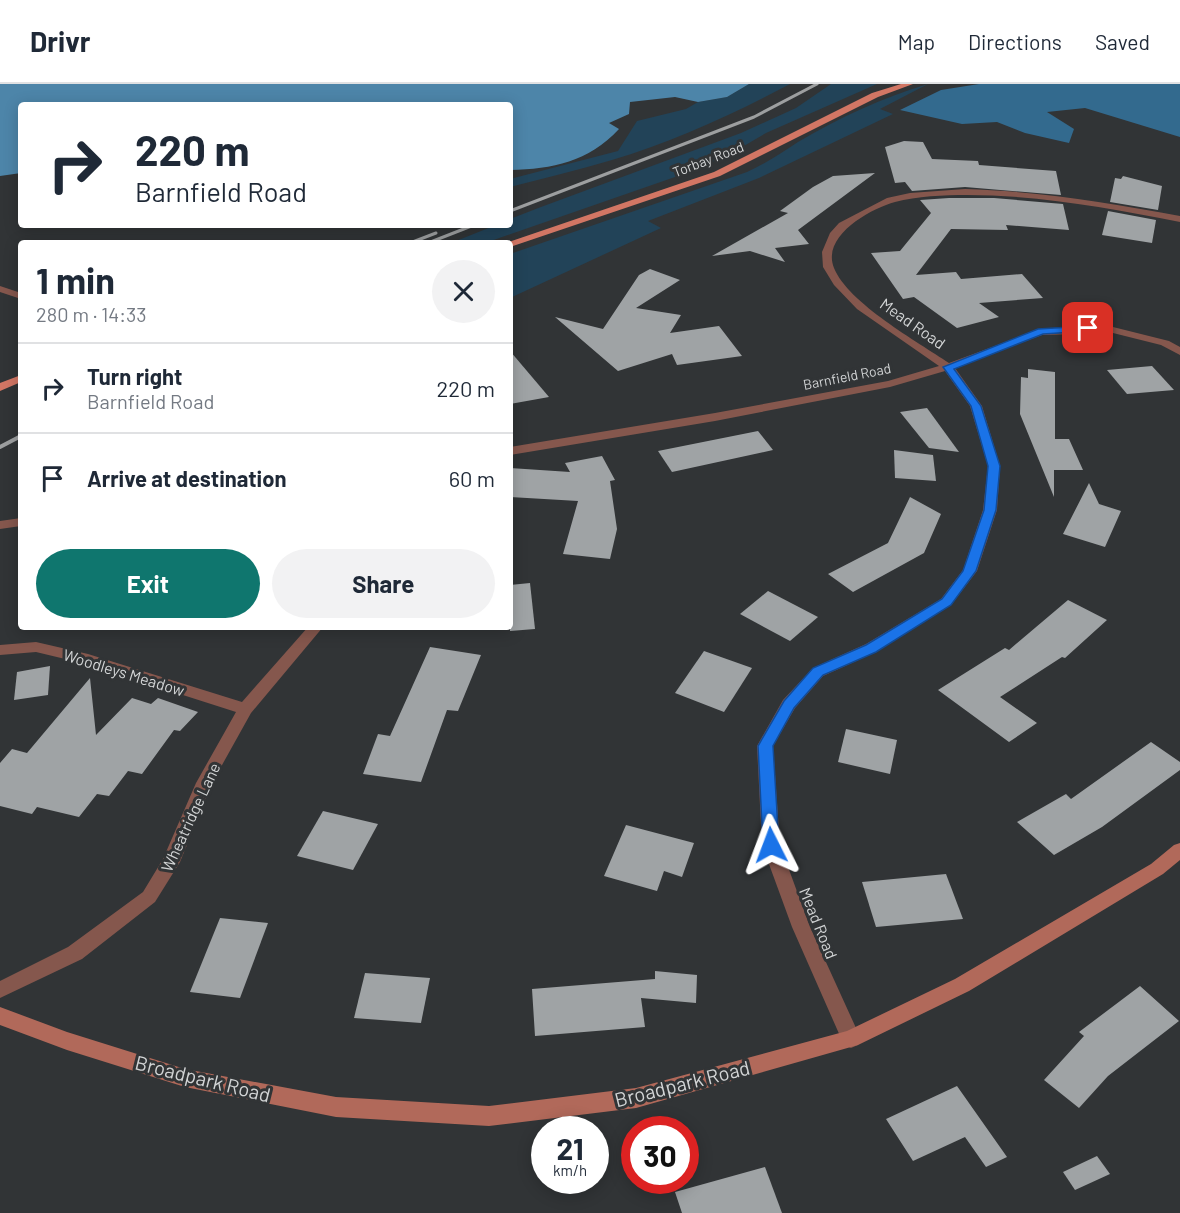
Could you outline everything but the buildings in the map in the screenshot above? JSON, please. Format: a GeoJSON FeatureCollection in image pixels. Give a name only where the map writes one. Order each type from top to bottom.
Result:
{"type":"FeatureCollection","features":[{"type":"Feature","properties":{"kind":"main road","name":"Torbay Road"},"geometry":{"type":"LineString","coordinates":[[513,243],[717,174],[875,95],[909,84]]}},
{"type":"Feature","properties":{"kind":"main road"},"geometry":{"type":"LineString","coordinates":[[0,387],[18,379]]}},
{"type":"Feature","properties":{"kind":"street","name":"Mead Road"},"geometry":{"type":"LineString","coordinates":[[851,1039],[801,927],[771,845],[765,746],[789,704],[818,672],[871,648],[946,602],[970,571],[990,510],[994,466],[976,406],[948,367],[861,307],[838,283],[828,267],[827,252],[834,233],[842,225],[891,200],[910,196],[965,192],[1107,205],[1180,219]]}},
{"type":"Feature","properties":{"kind":"street"},"geometry":{"type":"LineString","coordinates":[[0,290],[18,295]]}},
{"type":"Feature","properties":{"kind":"street","name":"Barnfield Road"},"geometry":{"type":"LineString","coordinates":[[513,451],[715,417],[890,384],[948,367],[1041,332],[1067,329],[1113,330],[1165,343],[1180,352]]}},
{"type":"Feature","properties":{"kind":"street"},"geometry":{"type":"LineString","coordinates":[[0,525],[18,522]]}},
{"type":"Feature","properties":{"kind":"street","name":"Wheatridge Lane"},"geometry":{"type":"LineString","coordinates":[[0,990],[75,953],[149,897],[171,862],[204,783],[245,709],[313,630]]}},
{"type":"Feature","properties":{"kind":"street","name":"Woodleys Meadow"},"geometry":{"type":"LineString","coordinates":[[0,650],[36,647],[88,659],[245,709]]}},
{"type":"Feature","properties":{"kind":"street","name":"Broadpark Road"},"geometry":{"type":"LineString","coordinates":[[0,1016],[67,1041],[185,1078],[336,1107],[489,1116],[636,1098],[851,1039],[962,985],[1157,869],[1180,850]]}},
{"type":"Feature","properties":{"kind":"shaded area"},"geometry":{"type":"Polygon","coordinates":[[[0,84],[749,84],[727,97],[698,102],[675,97],[630,102],[629,114],[609,123],[619,129],[595,149],[569,162],[541,168],[513,170],[513,102],[18,102],[18,173],[0,176],[0,84]]]}},
{"type":"Feature","properties":{"kind":"shaded area"},"geometry":{"type":"Polygon","coordinates":[[[749,84],[790,84],[747,106],[658,145],[599,164],[513,186],[513,178],[618,151],[637,121],[686,109],[698,102],[727,97],[749,84]]]}},
{"type":"Feature","properties":{"kind":"shaded area"},"geometry":{"type":"Polygon","coordinates":[[[831,84],[877,84],[766,133],[725,157],[675,177],[494,240],[458,240],[488,228],[513,228],[513,218],[741,133],[796,108],[831,84]]]}},
{"type":"Feature","properties":{"kind":"shaded area"},"geometry":{"type":"Polygon","coordinates":[[[928,84],[880,109],[893,114],[759,178],[648,221],[661,228],[513,297],[513,253],[747,172],[813,133],[895,95],[928,84]]]}},
{"type":"Feature","properties":{"kind":"shaded area"},"geometry":{"type":"Polygon","coordinates":[[[979,84],[1180,84],[1180,137],[1085,108],[1047,112],[1074,129],[1069,143],[1025,133],[997,122],[962,124],[900,110],[941,90],[979,84]]]}},
{"type":"Feature","properties":{"kind":"railway"},"geometry":{"type":"LineString","coordinates":[[513,210],[754,117],[817,84]]}},
{"type":"Feature","properties":{"kind":"railway"},"geometry":{"type":"LineString","coordinates":[[436,240],[466,228]]}},
{"type":"Feature","properties":{"kind":"railway"},"geometry":{"type":"LineString","coordinates":[[418,240],[436,233]]}},
{"type":"Feature","properties":{"kind":"railway"},"geometry":{"type":"LineString","coordinates":[[0,447],[18,438]]}},
{"type":"Feature","properties":{"kind":"route"},"geometry":{"type":"LineString","coordinates":[[771,845],[765,746],[789,704],[818,672],[871,648],[946,602],[970,571],[990,510],[994,466],[976,406],[948,367],[1041,332],[1088,328]]}}]}
